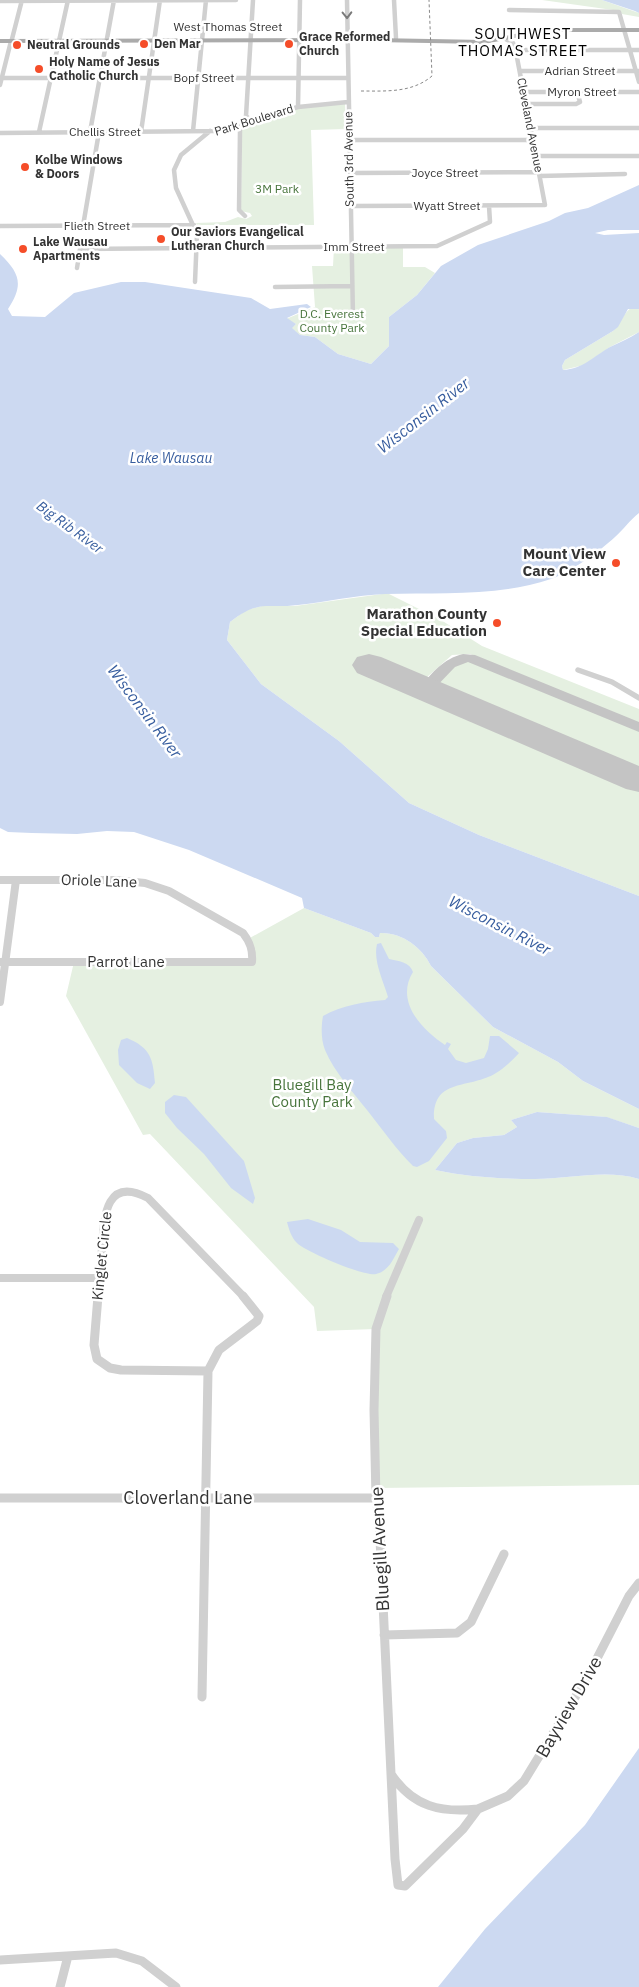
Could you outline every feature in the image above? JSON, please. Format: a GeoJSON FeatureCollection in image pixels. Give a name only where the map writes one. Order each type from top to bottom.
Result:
{"type":"FeatureCollection","features":[{"type":"Feature","properties":{"kind":"main road"},"geometry":{"type":"LineString","coordinates":[[336,38],[348,30]]}},
{"type":"Feature","properties":{"kind":"main road","name":"West Thomas Street"},"geometry":{"type":"LineString","coordinates":[[0,40],[298,40],[396,38],[467,40],[501,37],[529,30],[545,30]]}},
{"type":"Feature","properties":{"kind":"main road","name":"West Thomas Street"},"geometry":{"type":"LineString","coordinates":[[298,40],[336,38],[469,42],[545,30]]}},
{"type":"Feature","properties":{"kind":"main road"},"geometry":{"type":"LineString","coordinates":[[545,30],[639,30]]}},
{"type":"Feature","properties":{"kind":"main road"},"geometry":{"type":"LineString","coordinates":[[375,40],[396,38]]}},
{"type":"Feature","properties":{"kind":"street"},"geometry":{"type":"LineString","coordinates":[[0,85],[22,0]]}},
{"type":"Feature","properties":{"kind":"street"},"geometry":{"type":"LineString","coordinates":[[39,132],[68,0]]}},
{"type":"Feature","properties":{"kind":"street"},"geometry":{"type":"LineString","coordinates":[[90,132],[114,0]]}},
{"type":"Feature","properties":{"kind":"street"},"geometry":{"type":"LineString","coordinates":[[142,132],[160,0]]}},
{"type":"Feature","properties":{"kind":"street"},"geometry":{"type":"LineString","coordinates":[[192,132],[206,0]]}},
{"type":"Feature","properties":{"kind":"street"},"geometry":{"type":"LineString","coordinates":[[0,1],[236,0]]}},
{"type":"Feature","properties":{"kind":"street"},"geometry":{"type":"LineString","coordinates":[[252,121],[246,116],[253,0]]}},
{"type":"Feature","properties":{"kind":"street"},"geometry":{"type":"LineString","coordinates":[[298,107],[300,0]]}},
{"type":"Feature","properties":{"kind":"street","name":"South 3rd Avenue"},"geometry":{"type":"LineString","coordinates":[[347,0],[353,317]]}},
{"type":"Feature","properties":{"kind":"street"},"geometry":{"type":"LineString","coordinates":[[394,0],[396,38]]}},
{"type":"Feature","properties":{"kind":"street"},"geometry":{"type":"LineString","coordinates":[[509,10],[615,11],[620,14],[639,82]]}},
{"type":"Feature","properties":{"kind":"street"},"geometry":{"type":"LineString","coordinates":[[513,43],[512,37],[514,35]]}},
{"type":"Feature","properties":{"kind":"street"},"geometry":{"type":"LineString","coordinates":[[501,37],[513,43]]}},
{"type":"Feature","properties":{"kind":"street","name":"Cleveland Avenue"},"geometry":{"type":"LineString","coordinates":[[513,43],[516,50],[546,203],[544,206]]}},
{"type":"Feature","properties":{"kind":"street"},"geometry":{"type":"LineString","coordinates":[[516,50],[639,50]]}},
{"type":"Feature","properties":{"kind":"street","name":"Adrian Street"},"geometry":{"type":"LineString","coordinates":[[520,71],[637,71]]}},
{"type":"Feature","properties":{"kind":"street","name":"Bopf Street"},"geometry":{"type":"LineString","coordinates":[[1,78],[348,78]]}},
{"type":"Feature","properties":{"kind":"street","name":"Myron Street"},"geometry":{"type":"LineString","coordinates":[[524,92],[639,92]]}},
{"type":"Feature","properties":{"kind":"street"},"geometry":{"type":"LineString","coordinates":[[527,104],[576,104],[580,102],[577,92]]}},
{"type":"Feature","properties":{"kind":"street","name":"Park Boulevard"},"geometry":{"type":"LineString","coordinates":[[195,282],[196,230],[178,193],[174,171],[183,152],[193,143],[208,136],[210,131],[236,126],[298,107],[348,102]]}},
{"type":"Feature","properties":{"kind":"street"},"geometry":{"type":"LineString","coordinates":[[236,126],[240,130],[240,210],[245,216]]}},
{"type":"Feature","properties":{"kind":"street"},"geometry":{"type":"LineString","coordinates":[[531,128],[639,128]]}},
{"type":"Feature","properties":{"kind":"street","name":"Chellis Street"},"geometry":{"type":"LineString","coordinates":[[0,133],[210,131]]}},
{"type":"Feature","properties":{"kind":"street"},"geometry":{"type":"LineString","coordinates":[[83,226],[98,132]]}},
{"type":"Feature","properties":{"kind":"street"},"geometry":{"type":"LineString","coordinates":[[349,140],[533,140]]}},
{"type":"Feature","properties":{"kind":"street"},"geometry":{"type":"LineString","coordinates":[[536,156],[639,156]]}},
{"type":"Feature","properties":{"kind":"street","name":"Joyce Street"},"geometry":{"type":"LineString","coordinates":[[350,173],[625,174]]}},
{"type":"Feature","properties":{"kind":"street","name":"Wyatt Street"},"geometry":{"type":"LineString","coordinates":[[351,206],[544,206]]}},
{"type":"Feature","properties":{"kind":"street","name":"Imm Street"},"geometry":{"type":"LineString","coordinates":[[77,268],[80,249],[436,246],[490,222],[489,206]]}},
{"type":"Feature","properties":{"kind":"street","name":"Flieth Street"},"geometry":{"type":"LineString","coordinates":[[0,226],[194,225]]}},
{"type":"Feature","properties":{"kind":"street"},"geometry":{"type":"LineString","coordinates":[[275,287],[352,286]]}},
{"type":"Feature","properties":{"kind":"street"},"geometry":{"type":"LineString","coordinates":[[578,670],[612,682],[639,698]]}},
{"type":"Feature","properties":{"kind":"street","name":"Oriole Lane"},"geometry":{"type":"LineString","coordinates":[[0,880],[115,880],[153,885],[169,891],[243,933],[252,946],[252,962]]}},
{"type":"Feature","properties":{"kind":"street"},"geometry":{"type":"LineString","coordinates":[[0,1002],[3,962],[16,880]]}},
{"type":"Feature","properties":{"kind":"street","name":"Parrot Lane"},"geometry":{"type":"LineString","coordinates":[[3,962],[252,962]]}},
{"type":"Feature","properties":{"kind":"street","name":"Kinglet Circle"},"geometry":{"type":"LineString","coordinates":[[202,1697],[208,1371],[213,1359],[220,1350],[257,1321],[259,1316],[253,1307],[148,1198],[139,1192],[128,1191],[118,1194],[110,1201],[105,1211],[94,1345],[95,1354],[100,1362],[110,1368],[121,1370],[208,1371]]}},
{"type":"Feature","properties":{"kind":"street","name":"Bluegill Avenue"},"geometry":{"type":"LineString","coordinates":[[398,1885],[390,1772],[380,1518],[376,1498],[374,1388],[376,1329],[384,1302],[419,1220]]}},
{"type":"Feature","properties":{"kind":"street"},"geometry":{"type":"LineString","coordinates":[[0,1278],[99,1278]]}},
{"type":"Feature","properties":{"kind":"street","name":"Cloverland Lane"},"geometry":{"type":"LineString","coordinates":[[0,1498],[376,1498]]}},
{"type":"Feature","properties":{"kind":"street"},"geometry":{"type":"LineString","coordinates":[[384,1636],[450,1634],[465,1629],[471,1622],[504,1554]]}},
{"type":"Feature","properties":{"kind":"street","name":"Bayview Drive"},"geometry":{"type":"LineString","coordinates":[[390,1772],[404,1793],[418,1802],[444,1810],[478,1809],[508,1796],[528,1776],[588,1676],[626,1602],[639,1583]]}},
{"type":"Feature","properties":{"kind":"street","name":"Bayview Drive"},"geometry":{"type":"LineString","coordinates":[[398,1885],[405,1886],[417,1876],[468,1823],[478,1809]]}},
{"type":"Feature","properties":{"kind":"street"},"geometry":{"type":"LineString","coordinates":[[0,1960],[116,1953],[131,1955],[148,1963],[176,1987]]}},
{"type":"Feature","properties":{"kind":"street"},"geometry":{"type":"LineString","coordinates":[[60,1987],[68,1956]]}},
{"type":"Feature","properties":{"kind":"green space"},"geometry":{"type":"Polygon","coordinates":[[[542,0],[602,0],[639,13],[639,17],[622,14],[620,11],[542,0]]]}},
{"type":"Feature","properties":{"kind":"green space","name":"3M Park"},"geometry":{"type":"Polygon","coordinates":[[[345,104],[346,129],[311,130],[314,225],[197,225],[196,223],[225,222],[238,217],[246,219],[252,216],[250,213],[241,211],[242,129],[240,126],[303,107],[345,104]]]}},
{"type":"Feature","properties":{"kind":"green space","name":"D.C. Everest County Park"},"geometry":{"type":"Polygon","coordinates":[[[334,247],[354,249],[403,247],[403,267],[425,267],[435,273],[417,295],[389,317],[389,346],[371,364],[338,354],[315,337],[300,335],[291,328],[296,324],[286,319],[315,307],[312,266],[333,266],[334,247]]]}},
{"type":"Feature","properties":{"kind":"green space"},"geometry":{"type":"Polygon","coordinates":[[[631,308],[639,309],[639,332],[610,347],[584,365],[563,370],[562,366],[565,360],[613,331],[631,308]]]}},
{"type":"Feature","properties":{"kind":"green space"},"geometry":{"type":"Polygon","coordinates":[[[389,594],[441,620],[482,646],[639,709],[639,723],[470,654],[452,655],[426,678],[414,677],[376,661],[364,672],[639,790],[639,896],[479,835],[409,803],[339,741],[261,684],[227,640],[230,622],[246,610],[266,605],[295,606],[389,594]]]}},
{"type":"Feature","properties":{"kind":"green space"},"geometry":{"type":"Polygon","coordinates":[[[462,661],[470,662],[639,731],[639,772],[441,687],[439,682],[443,676],[462,661]]]}},
{"type":"Feature","properties":{"kind":"green space","name":"Bluegill Bay County Park"},"geometry":{"type":"Polygon","coordinates":[[[304,908],[371,933],[375,937],[379,937],[380,933],[388,933],[410,942],[422,953],[431,966],[493,1027],[558,1062],[583,1081],[639,1109],[639,1128],[606,1117],[537,1112],[511,1120],[517,1127],[504,1135],[473,1138],[457,1143],[435,1170],[472,1176],[510,1179],[614,1175],[639,1179],[639,1485],[377,1488],[376,1329],[317,1331],[314,1307],[150,1134],[143,1135],[66,996],[74,962],[252,962],[248,939],[304,908]]]}},
{"type":"Feature","properties":{"kind":"water"},"geometry":{"type":"Polygon","coordinates":[[[602,0],[639,0],[639,13],[635,11],[602,0]]]}},
{"type":"Feature","properties":{"kind":"water","name":"Lake Wausau"},"geometry":{"type":"Polygon","coordinates":[[[639,185],[639,230],[608,230],[595,233],[604,235],[639,233],[639,309],[628,309],[618,327],[565,360],[562,366],[563,370],[582,365],[610,347],[639,332],[639,513],[615,537],[593,555],[551,579],[531,585],[489,591],[374,595],[298,605],[263,606],[249,610],[230,622],[227,640],[261,684],[339,741],[409,803],[479,835],[639,896],[639,1109],[583,1081],[558,1062],[493,1027],[431,966],[416,947],[403,938],[388,933],[380,933],[379,937],[375,937],[371,933],[304,908],[302,898],[189,850],[134,832],[32,833],[8,832],[0,828],[0,254],[12,267],[18,280],[16,293],[8,309],[12,316],[45,317],[74,293],[121,282],[145,282],[251,298],[270,309],[307,304],[311,307],[287,318],[296,324],[292,328],[300,335],[315,337],[338,354],[371,364],[389,346],[389,317],[417,295],[441,266],[478,245],[549,221],[565,213],[588,208],[639,185]]]}},
{"type":"Feature","properties":{"kind":"water"},"geometry":{"type":"Polygon","coordinates":[[[381,943],[389,959],[403,962],[413,972],[408,983],[407,993],[413,1013],[427,1031],[445,1045],[447,1042],[451,1044],[448,1049],[456,1060],[466,1063],[484,1058],[490,1036],[499,1036],[519,1053],[505,1067],[492,1075],[451,1088],[438,1098],[434,1119],[446,1131],[447,1138],[429,1161],[417,1167],[413,1166],[400,1152],[344,1082],[329,1058],[323,1042],[323,1016],[345,1007],[385,1000],[388,997],[376,957],[377,944],[381,943]]]}},
{"type":"Feature","properties":{"kind":"water"},"geometry":{"type":"Polygon","coordinates":[[[127,1038],[146,1050],[152,1061],[155,1083],[150,1089],[137,1083],[119,1065],[118,1050],[121,1040],[127,1038]]]}},
{"type":"Feature","properties":{"kind":"water"},"geometry":{"type":"Polygon","coordinates":[[[174,1095],[186,1097],[244,1161],[255,1198],[253,1204],[231,1188],[204,1154],[177,1128],[165,1113],[165,1102],[174,1095]]]}},
{"type":"Feature","properties":{"kind":"water"},"geometry":{"type":"Polygon","coordinates":[[[537,1112],[607,1117],[639,1128],[639,1179],[626,1176],[601,1175],[548,1179],[510,1179],[472,1176],[435,1170],[457,1143],[473,1138],[504,1135],[517,1127],[511,1120],[537,1112]]]}},
{"type":"Feature","properties":{"kind":"water"},"geometry":{"type":"Polygon","coordinates":[[[308,1219],[341,1230],[360,1242],[393,1243],[399,1249],[384,1270],[376,1274],[360,1272],[312,1252],[295,1241],[290,1233],[287,1222],[308,1219]]]}},
{"type":"Feature","properties":{"kind":"water"},"geometry":{"type":"Polygon","coordinates":[[[639,1748],[639,1987],[438,1987],[485,1929],[585,1825],[639,1748]]]}},
{"type":"Feature","properties":{"kind":"taxiway"},"geometry":{"type":"LineString","coordinates":[[425,690],[444,668],[456,660],[470,658],[639,727]]}},
{"type":"Feature","properties":{"kind":"runway"},"geometry":{"type":"LineString","coordinates":[[369,665],[639,780]]}},
{"type":"Feature","properties":{"kind":"railway"},"geometry":{"type":"LineString","coordinates":[[361,91],[398,90],[416,86],[432,76],[429,0]]}},
{"type":"Feature","properties":{"kind":"place","name":"Den Mar"},"geometry":{"type":"Point","coordinates":[144,44]}},
{"type":"Feature","properties":{"kind":"place","name":"Grace Reformed Church"},"geometry":{"type":"Point","coordinates":[289,44]}},
{"type":"Feature","properties":{"kind":"place","name":"Neutral Grounds"},"geometry":{"type":"Point","coordinates":[17,45]}},
{"type":"Feature","properties":{"kind":"place","name":"Holy Name of Jesus Catholic Church"},"geometry":{"type":"Point","coordinates":[39,69]}},
{"type":"Feature","properties":{"kind":"place","name":"Kolbe Windows & Doors"},"geometry":{"type":"Point","coordinates":[25,167]}},
{"type":"Feature","properties":{"kind":"place","name":"Our Saviors Evangelical Lutheran Church"},"geometry":{"type":"Point","coordinates":[161,239]}},
{"type":"Feature","properties":{"kind":"place","name":"Lake Wausau Apartments"},"geometry":{"type":"Point","coordinates":[23,249]}},
{"type":"Feature","properties":{"kind":"place","name":"Mount View Care Center"},"geometry":{"type":"Point","coordinates":[616,563]}},
{"type":"Feature","properties":{"kind":"place","name":"Marathon County Special Education"},"geometry":{"type":"Point","coordinates":[497,623]}},
{"type":"Feature","properties":{"kind":"district","name":"SOUTHWEST THOMAS STREET"},"geometry":{"type":"Point","coordinates":[523,42]}},
{"type":"Feature","properties":{"kind":"water label","name":"Wisconsin River"},"geometry":{"type":"Point","coordinates":[423,415]}},
{"type":"Feature","properties":{"kind":"water label","name":"Big Rib River"},"geometry":{"type":"Point","coordinates":[70,527]}},
{"type":"Feature","properties":{"kind":"water label","name":"Wisconsin River"},"geometry":{"type":"Point","coordinates":[145,711]}},
{"type":"Feature","properties":{"kind":"water label","name":"Wisconsin River"},"geometry":{"type":"Point","coordinates":[500,925]}}]}
